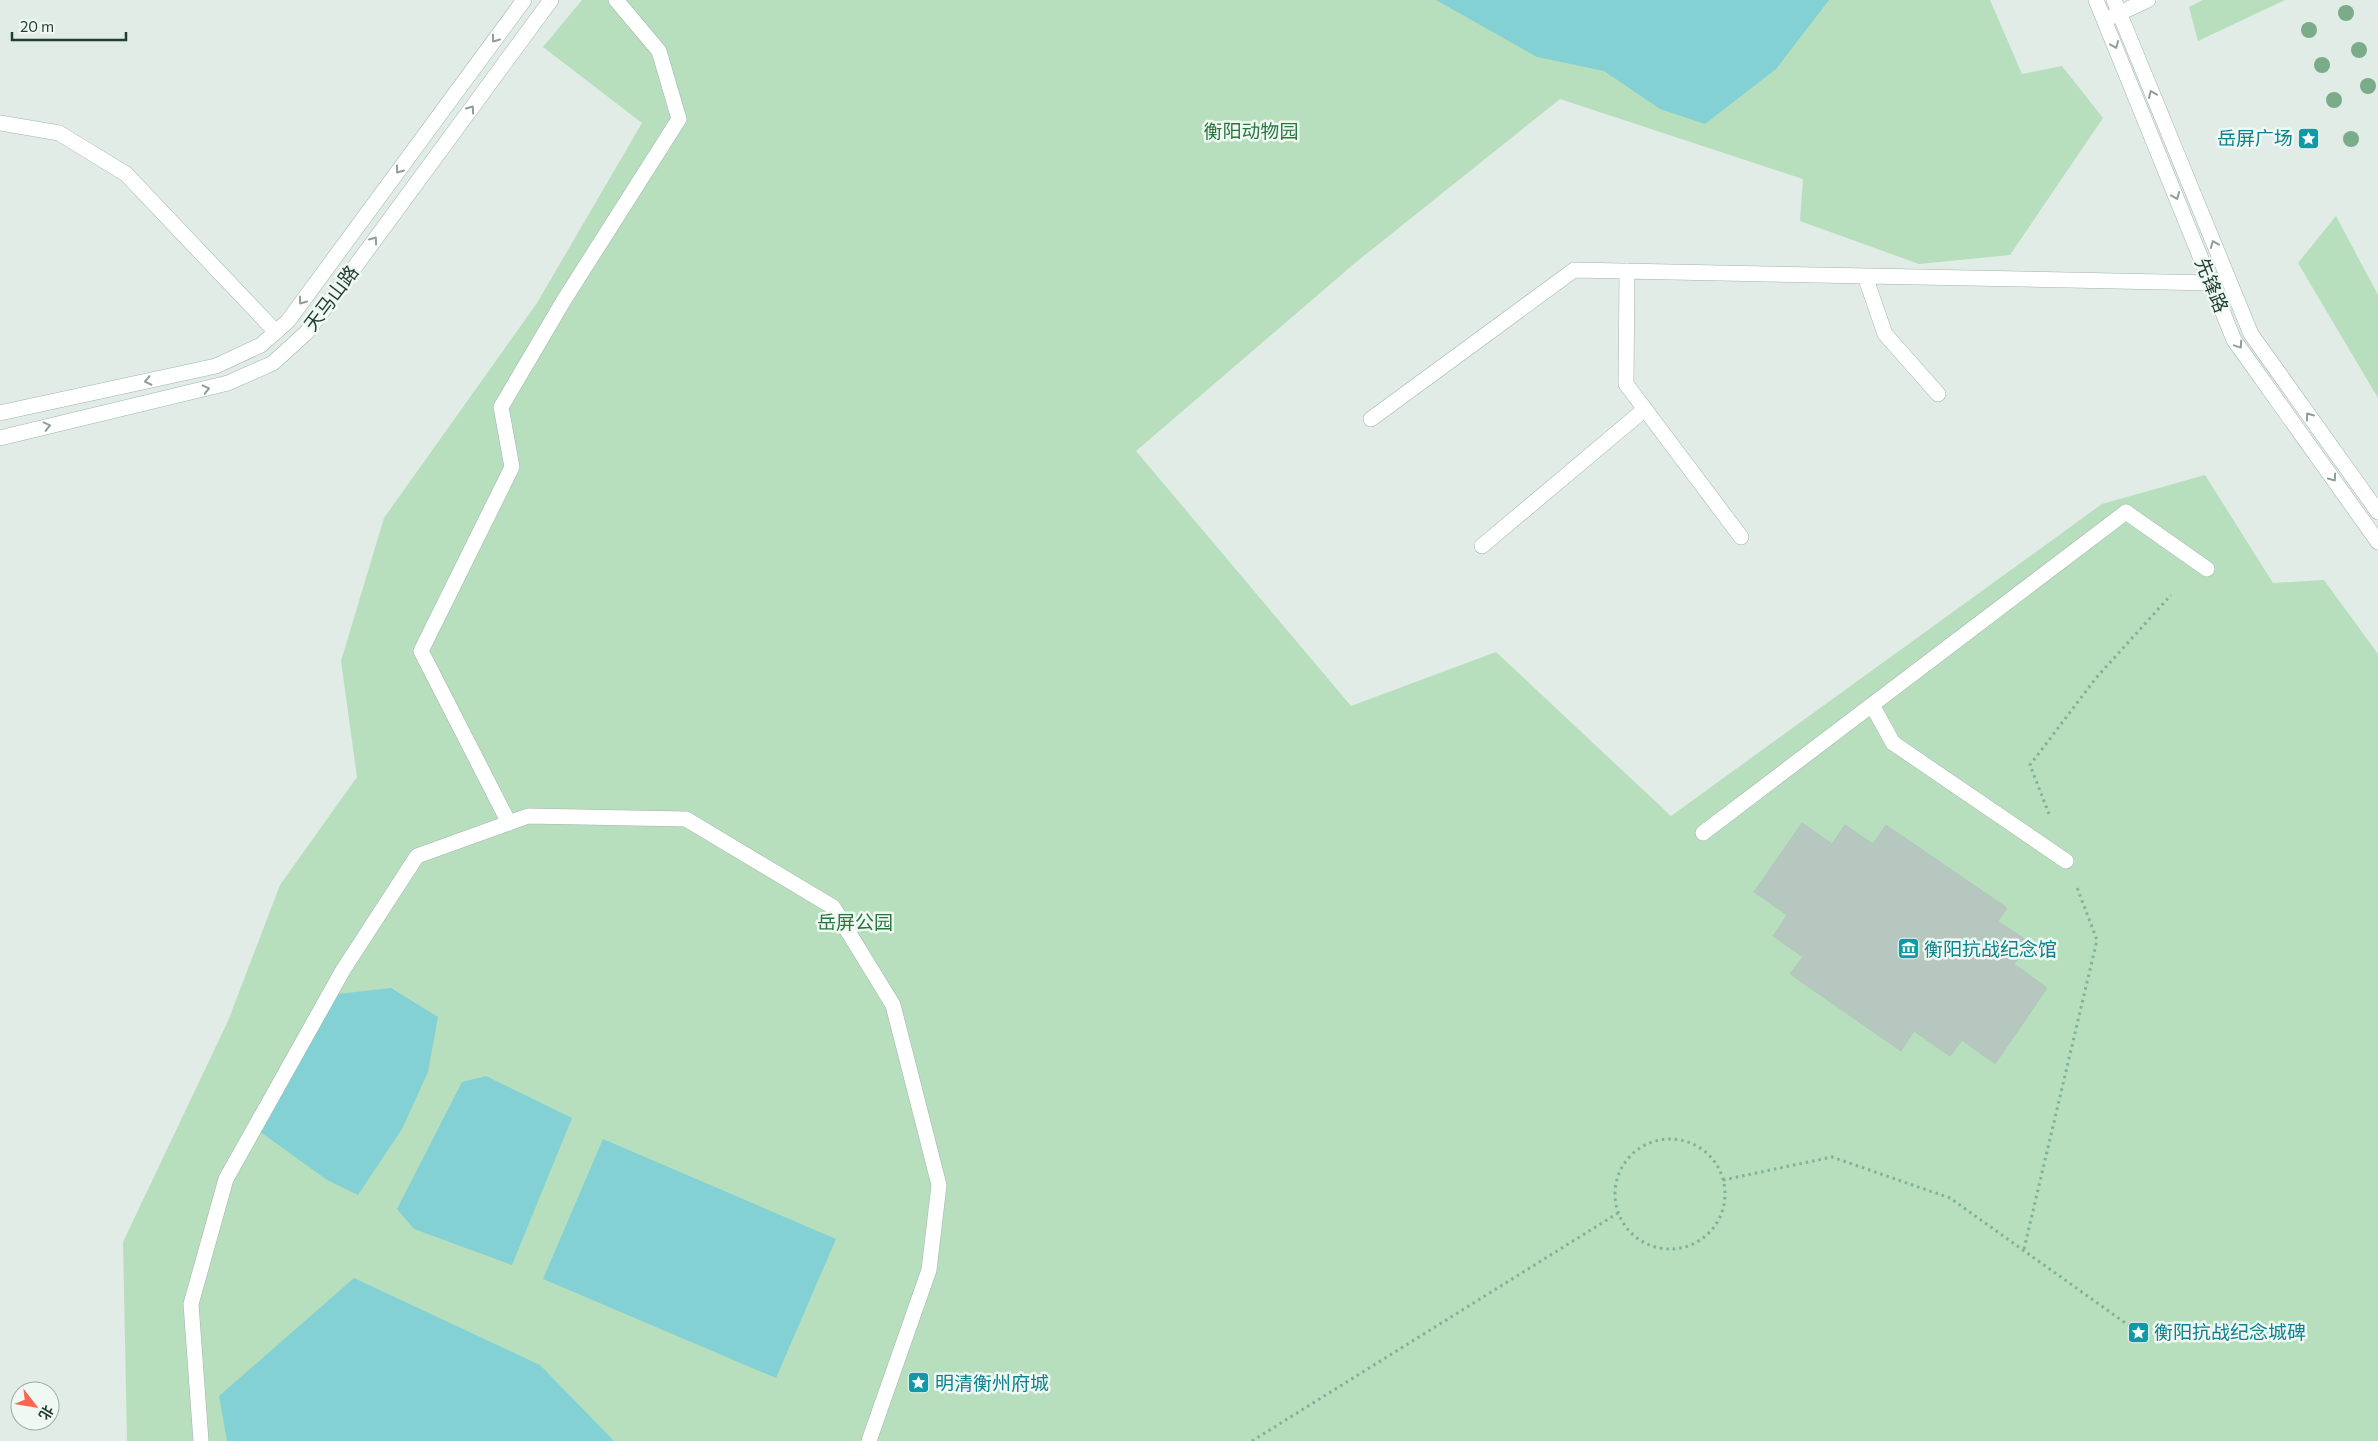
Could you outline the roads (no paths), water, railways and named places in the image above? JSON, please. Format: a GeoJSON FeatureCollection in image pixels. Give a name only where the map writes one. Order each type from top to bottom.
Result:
{"type":"FeatureCollection","features":[{"type":"Feature","properties":{"kind":"street","name":"天马山路"},"geometry":{"type":"LineString","coordinates":[[0,413],[216,366],[261,345],[288,321],[524,0]]}},
{"type":"Feature","properties":{"kind":"street","name":"天马山路"},"geometry":{"type":"LineString","coordinates":[[0,438],[228,383],[273,363],[307,332],[551,0]]}},
{"type":"Feature","properties":{"kind":"street"},"geometry":{"type":"LineString","coordinates":[[510,822],[420,651],[512,467],[501,407],[564,300],[679,119],[659,50],[616,0]]}},
{"type":"Feature","properties":{"kind":"street","name":"先锋路"},"geometry":{"type":"LineString","coordinates":[[2096,0],[2234,340],[2378,542]]}},
{"type":"Feature","properties":{"kind":"street"},"geometry":{"type":"LineString","coordinates":[[2104,19],[2117,7],[2148,0]]}},
{"type":"Feature","properties":{"kind":"street","name":"先锋路"},"geometry":{"type":"LineString","coordinates":[[2117,7],[2251,334],[2378,512]]}},
{"type":"Feature","properties":{"kind":"street"},"geometry":{"type":"LineString","coordinates":[[0,122],[59,133],[126,174],[276,332]]}},
{"type":"Feature","properties":{"kind":"street"},"geometry":{"type":"LineString","coordinates":[[1371,419],[1574,270],[2212,283],[2227,277]]}},
{"type":"Feature","properties":{"kind":"street"},"geometry":{"type":"LineString","coordinates":[[1627,271],[1626,384],[1741,537]]}},
{"type":"Feature","properties":{"kind":"street"},"geometry":{"type":"LineString","coordinates":[[1865,276],[1885,334],[1938,394]]}},
{"type":"Feature","properties":{"kind":"street"},"geometry":{"type":"LineString","coordinates":[[1482,546],[1644,409]]}},
{"type":"Feature","properties":{"kind":"street"},"geometry":{"type":"LineString","coordinates":[[1703,833],[2126,512],[2208,569]]}},
{"type":"Feature","properties":{"kind":"street"},"geometry":{"type":"LineString","coordinates":[[1872,705],[1893,743],[2066,861]]}},
{"type":"Feature","properties":{"kind":"street"},"geometry":{"type":"LineString","coordinates":[[201,1441],[191,1304],[226,1179],[343,970],[417,856],[528,816],[686,819],[832,908],[893,1005],[939,1185],[929,1270],[869,1441]]}},
{"type":"Feature","properties":{"kind":"water"},"geometry":{"type":"Polygon","coordinates":[[[1436,0],[1829,0],[1776,69],[1705,124],[1660,109],[1604,71],[1537,57],[1436,0]]]}},
{"type":"Feature","properties":{"kind":"water"},"geometry":{"type":"Polygon","coordinates":[[[391,988],[438,1017],[428,1072],[402,1129],[358,1195],[327,1180],[259,1131],[338,994],[391,988]]]}},
{"type":"Feature","properties":{"kind":"water"},"geometry":{"type":"Polygon","coordinates":[[[486,1076],[572,1118],[512,1265],[414,1229],[397,1209],[462,1082],[486,1076]]]}},
{"type":"Feature","properties":{"kind":"water"},"geometry":{"type":"Polygon","coordinates":[[[603,1139],[836,1239],[776,1378],[543,1279],[603,1139]]]}},
{"type":"Feature","properties":{"kind":"water"},"geometry":{"type":"Polygon","coordinates":[[[354,1278],[540,1365],[614,1441],[227,1441],[219,1396],[354,1278]]]}},
{"type":"Feature","properties":{"kind":"place","name":"岳屏广场"},"geometry":{"type":"Point","coordinates":[2309,138]}},
{"type":"Feature","properties":{"kind":"place","name":"衡阳抗战纪念馆"},"geometry":{"type":"Point","coordinates":[1908,949]}},
{"type":"Feature","properties":{"kind":"place","name":"衡阳抗战纪念城碑"},"geometry":{"type":"Point","coordinates":[2138,1332]}},
{"type":"Feature","properties":{"kind":"place","name":"明清衡州府城"},"geometry":{"type":"Point","coordinates":[919,1383]}},
{"type":"Feature","properties":{"kind":"park label","name":"衡阳动物园"},"geometry":{"type":"Point","coordinates":[1251,131]}},
{"type":"Feature","properties":{"kind":"park label","name":"岳屏公园"},"geometry":{"type":"Point","coordinates":[855,922]}}]}
